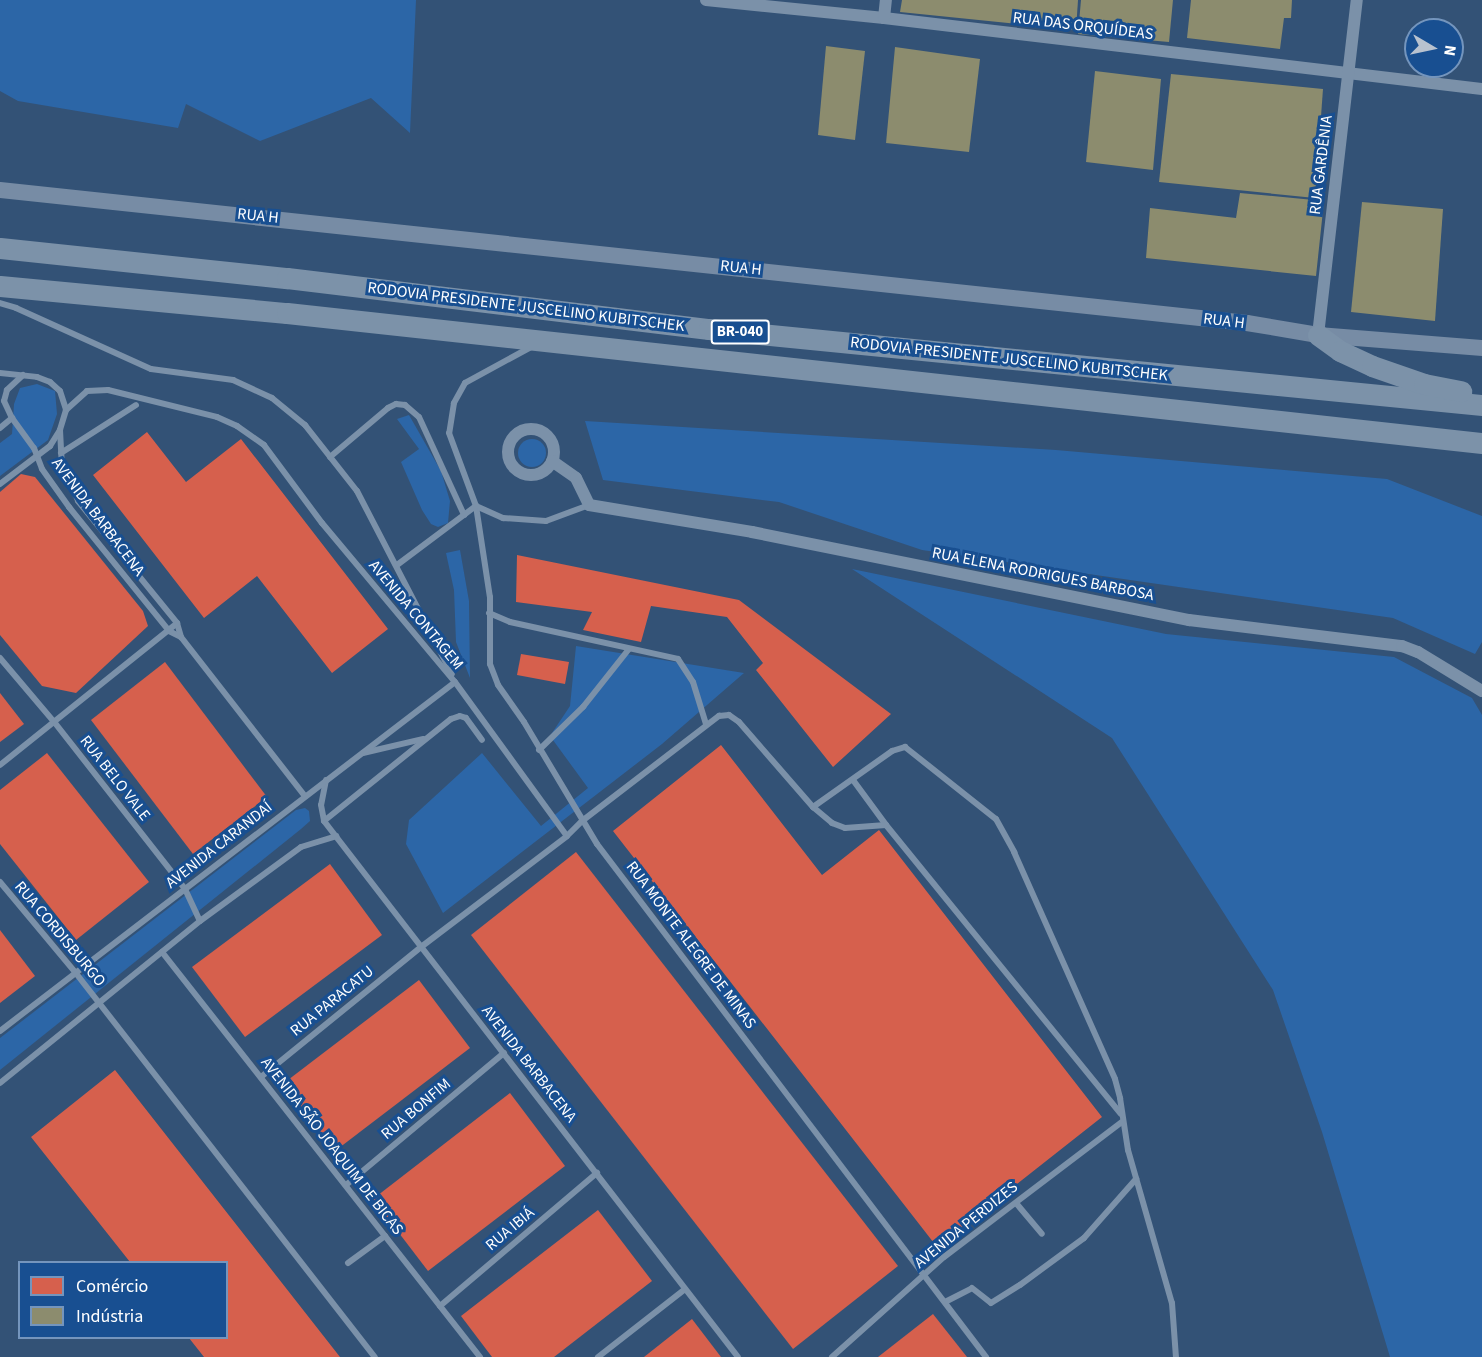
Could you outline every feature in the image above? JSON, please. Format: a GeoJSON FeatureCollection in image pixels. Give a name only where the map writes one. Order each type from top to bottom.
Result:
{"type":"FeatureCollection","features":[{"type":"Feature","properties":{"kind":"highway","name":"RODOVIA PRESIDENTE JUSCELINO KUBITSCHEK"},"geometry":{"type":"LineString","coordinates":[[0,248],[299,279],[709,329],[1482,405]]}},
{"type":"Feature","properties":{"kind":"highway","name":"RODOVIA PRESIDENTE JUSCELINO KUBITSCHEK"},"geometry":{"type":"LineString","coordinates":[[0,286],[287,313],[1482,443]]}},
{"type":"Feature","properties":{"kind":"highway"},"geometry":{"type":"LineString","coordinates":[[1318,335],[1340,351],[1381,370],[1424,384],[1482,395]]}},
{"type":"Feature","properties":{"kind":"main road","name":"RUA H"},"geometry":{"type":"LineString","coordinates":[[0,190],[1247,323],[1318,335],[1482,348]]}},
{"type":"Feature","properties":{"kind":"street","name":"RUA DAS ORQUÍDEAS"},"geometry":{"type":"LineString","coordinates":[[706,0],[884,18],[1348,75],[1482,89]]}},
{"type":"Feature","properties":{"kind":"street"},"geometry":{"type":"LineString","coordinates":[[884,18],[886,0]]}},
{"type":"Feature","properties":{"kind":"street","name":"RUA GARDÊNIA"},"geometry":{"type":"LineString","coordinates":[[1318,335],[1357,0]]}},
{"type":"Feature","properties":{"kind":"street"},"geometry":{"type":"LineString","coordinates":[[552,461],[576,478],[589,505]]}},
{"type":"Feature","properties":{"kind":"street","name":"RUA ELENA RODRIGUES BARBOSA"},"geometry":{"type":"LineString","coordinates":[[589,505],[752,531],[1189,620],[1402,646],[1418,651],[1482,691]]}},
{"type":"Feature","properties":{"kind":"lane"},"geometry":{"type":"LineString","coordinates":[[0,303],[151,369],[233,380],[272,398],[305,425],[357,490],[455,682]]}},
{"type":"Feature","properties":{"kind":"lane"},"geometry":{"type":"LineString","coordinates":[[397,566],[476,506],[449,433],[454,403],[465,383],[542,341]]}},
{"type":"Feature","properties":{"kind":"lane"},"geometry":{"type":"LineString","coordinates":[[0,373],[37,376],[50,382],[60,391],[66,410],[60,430],[50,446],[0,484]]}},
{"type":"Feature","properties":{"kind":"lane","name":"AVENIDA BARBACENA"},"geometry":{"type":"LineString","coordinates":[[23,375],[6,390],[3,401],[37,455],[42,469],[69,507],[169,631],[182,637]]}},
{"type":"Feature","properties":{"kind":"lane","name":"AVENIDA CONTAGEM"},"geometry":{"type":"LineString","coordinates":[[66,410],[87,391],[108,390],[217,417],[237,426],[264,445],[322,523],[455,682],[567,836]]}},
{"type":"Feature","properties":{"kind":"lane"},"geometry":{"type":"LineString","coordinates":[[330,457],[388,408],[396,404],[405,405],[419,417],[464,515]]}},
{"type":"Feature","properties":{"kind":"lane"},"geometry":{"type":"LineString","coordinates":[[61,453],[136,405]]}},
{"type":"Feature","properties":{"kind":"lane"},"geometry":{"type":"LineString","coordinates":[[0,428],[12,418]]}},
{"type":"Feature","properties":{"kind":"lane"},"geometry":{"type":"LineString","coordinates":[[60,430],[61,453]]}},
{"type":"Feature","properties":{"kind":"lane","name":"AVENIDA BARBACENA"},"geometry":{"type":"LineString","coordinates":[[61,453],[65,477],[78,501],[177,623],[182,637],[305,796]]}},
{"type":"Feature","properties":{"kind":"lane","name":"RUA ELENA RODRIGUES BARBOSA"},"geometry":{"type":"LineString","coordinates":[[476,506],[503,518],[546,521],[589,505]]}},
{"type":"Feature","properties":{"kind":"lane","name":"RUA MONTE ALEGRE DE MINAS"},"geometry":{"type":"LineString","coordinates":[[476,506],[490,597],[490,664],[502,695],[524,722],[582,821],[986,1357]]}},
{"type":"Feature","properties":{"kind":"lane"},"geometry":{"type":"LineString","coordinates":[[489,613],[510,622],[678,660],[693,682],[706,724]]}},
{"type":"Feature","properties":{"kind":"lane"},"geometry":{"type":"LineString","coordinates":[[0,765],[177,623]]}},
{"type":"Feature","properties":{"kind":"lane"},"geometry":{"type":"LineString","coordinates":[[539,750],[583,707],[629,649]]}},
{"type":"Feature","properties":{"kind":"lane","name":"RUA BELO VALE"},"geometry":{"type":"LineString","coordinates":[[0,658],[55,723],[185,889],[200,921]]}},
{"type":"Feature","properties":{"kind":"lane","name":"AVENIDA CARANDAÍ"},"geometry":{"type":"LineString","coordinates":[[0,1031],[455,682]]}},
{"type":"Feature","properties":{"kind":"lane"},"geometry":{"type":"LineString","coordinates":[[567,836],[582,821],[706,724],[719,716],[729,715],[740,722],[813,807],[832,823],[845,828],[886,825]]}},
{"type":"Feature","properties":{"kind":"lane"},"geometry":{"type":"LineString","coordinates":[[326,780],[321,805],[324,821],[451,718],[460,716],[466,718],[482,740]]}},
{"type":"Feature","properties":{"kind":"lane"},"geometry":{"type":"LineString","coordinates":[[362,753],[427,738]]}},
{"type":"Feature","properties":{"kind":"lane"},"geometry":{"type":"LineString","coordinates":[[813,807],[892,751],[905,747],[996,819],[1014,852],[1114,1079],[1136,1179],[1172,1303],[1176,1357]]}},
{"type":"Feature","properties":{"kind":"lane"},"geometry":{"type":"LineString","coordinates":[[853,780],[886,825],[1122,1118]]}},
{"type":"Feature","properties":{"kind":"lane","name":"AVENIDA BARBACENA"},"geometry":{"type":"LineString","coordinates":[[324,821],[738,1357]]}},
{"type":"Feature","properties":{"kind":"lane","name":"RUA PARACATU"},"geometry":{"type":"LineString","coordinates":[[261,1077],[421,946],[567,836]]}},
{"type":"Feature","properties":{"kind":"lane"},"geometry":{"type":"LineString","coordinates":[[0,1083],[200,921],[302,847],[336,837]]}},
{"type":"Feature","properties":{"kind":"lane","name":"RUA CORDISBURGO"},"geometry":{"type":"LineString","coordinates":[[0,882],[98,1002]]}},
{"type":"Feature","properties":{"kind":"lane","name":"AVENIDA SÃO JOAQUIM DE BICAS"},"geometry":{"type":"LineString","coordinates":[[162,951],[480,1357]]}},
{"type":"Feature","properties":{"kind":"lane"},"geometry":{"type":"LineString","coordinates":[[98,1002],[375,1357]]}},
{"type":"Feature","properties":{"kind":"lane","name":"RUA BONFIM"},"geometry":{"type":"LineString","coordinates":[[346,1185],[504,1053]]}},
{"type":"Feature","properties":{"kind":"lane","name":"AVENIDA PERDIZES"},"geometry":{"type":"LineString","coordinates":[[832,1357],[925,1275],[1122,1118]]}},
{"type":"Feature","properties":{"kind":"lane","name":"RUA IBIÁ"},"geometry":{"type":"LineString","coordinates":[[440,1306],[597,1173]]}},
{"type":"Feature","properties":{"kind":"lane"},"geometry":{"type":"LineString","coordinates":[[945,1302],[972,1288],[991,1303],[1020,1285],[1084,1238],[1136,1179]]}},
{"type":"Feature","properties":{"kind":"lane"},"geometry":{"type":"LineString","coordinates":[[1016,1203],[1042,1234]]}},
{"type":"Feature","properties":{"kind":"lane"},"geometry":{"type":"LineString","coordinates":[[348,1263],[385,1236]]}},
{"type":"Feature","properties":{"kind":"lane"},"geometry":{"type":"LineString","coordinates":[[598,1357],[686,1289]]}},
{"type":"Feature","properties":{"kind":"shaded area"},"geometry":{"type":"Polygon","coordinates":[[[0,0],[416,0],[410,133],[371,98],[260,141],[186,104],[178,128],[18,101],[0,91],[0,0]]]}},
{"type":"Feature","properties":{"kind":"shaded area"},"geometry":{"type":"Polygon","coordinates":[[[37,384],[55,391],[57,414],[48,440],[0,476],[0,443],[12,434],[14,404],[20,388],[37,384]]]}},
{"type":"Feature","properties":{"kind":"shaded area"},"geometry":{"type":"Polygon","coordinates":[[[409,415],[441,471],[450,501],[448,523],[438,527],[431,524],[422,510],[401,462],[419,449],[397,419],[409,415]]]}},
{"type":"Feature","properties":{"kind":"shaded area"},"geometry":{"type":"Polygon","coordinates":[[[585,421],[1056,450],[1387,479],[1482,516],[1482,642],[1475,654],[1393,618],[922,550],[779,502],[603,480],[585,421]]]}},
{"type":"Feature","properties":{"kind":"shaded area"},"geometry":{"type":"Polygon","coordinates":[[[532,439],[542,443],[546,453],[542,463],[532,467],[522,463],[518,453],[522,443],[532,439]]]}},
{"type":"Feature","properties":{"kind":"shaded area"},"geometry":{"type":"Polygon","coordinates":[[[460,550],[469,601],[470,678],[456,642],[454,590],[446,553],[460,550]]]}},
{"type":"Feature","properties":{"kind":"shaded area"},"geometry":{"type":"Polygon","coordinates":[[[852,569],[1166,634],[1394,657],[1472,698],[1482,715],[1482,1357],[1390,1357],[1322,1132],[1273,990],[1112,738],[852,569]]]}},
{"type":"Feature","properties":{"kind":"shaded area"},"geometry":{"type":"Polygon","coordinates":[[[576,646],[744,673],[662,744],[443,913],[406,844],[409,820],[482,753],[541,826],[588,788],[550,736],[570,706],[576,646]]]}},
{"type":"Feature","properties":{"kind":"shaded area"},"geometry":{"type":"Polygon","coordinates":[[[305,808],[309,811],[310,821],[301,829],[0,1070],[0,1038],[296,810],[305,808]]]}},
{"type":"Feature","properties":{"kind":"building: Comércio"},"geometry":{"type":"Polygon","coordinates":[[[147,432],[186,482],[241,439],[388,629],[332,673],[257,576],[204,618],[93,475],[147,432]]]}},
{"type":"Feature","properties":{"kind":"building: Comércio"},"geometry":{"type":"Polygon","coordinates":[[[21,474],[35,477],[143,611],[148,626],[76,693],[42,686],[0,635],[0,492],[21,474]]]}},
{"type":"Feature","properties":{"kind":"building: Comércio"},"geometry":{"type":"Polygon","coordinates":[[[517,555],[739,600],[891,714],[833,767],[756,670],[763,663],[727,617],[651,606],[641,642],[583,630],[592,612],[516,602],[517,555]]]}},
{"type":"Feature","properties":{"kind":"building: Comércio"},"geometry":{"type":"Polygon","coordinates":[[[521,654],[569,662],[565,684],[517,675],[521,654]]]}},
{"type":"Feature","properties":{"kind":"building: Comércio"},"geometry":{"type":"Polygon","coordinates":[[[165,662],[267,797],[193,854],[91,720],[165,662]]]}},
{"type":"Feature","properties":{"kind":"building: Comércio"},"geometry":{"type":"Polygon","coordinates":[[[0,693],[24,724],[0,742],[0,693]]]}},
{"type":"Feature","properties":{"kind":"building: Comércio"},"geometry":{"type":"Polygon","coordinates":[[[721,745],[822,875],[879,830],[1102,1117],[937,1247],[613,831],[721,745]]]}},
{"type":"Feature","properties":{"kind":"building: Comércio"},"geometry":{"type":"Polygon","coordinates":[[[47,753],[149,882],[76,940],[0,844],[0,790],[47,753]]]}},
{"type":"Feature","properties":{"kind":"building: Comércio"},"geometry":{"type":"Polygon","coordinates":[[[576,852],[898,1266],[793,1349],[471,935],[576,852]]]}},
{"type":"Feature","properties":{"kind":"building: Comércio"},"geometry":{"type":"Polygon","coordinates":[[[330,864],[382,935],[245,1037],[192,967],[330,864]]]}},
{"type":"Feature","properties":{"kind":"building: Comércio"},"geometry":{"type":"Polygon","coordinates":[[[0,930],[35,976],[0,1003],[0,930]]]}},
{"type":"Feature","properties":{"kind":"building: Comércio"},"geometry":{"type":"Polygon","coordinates":[[[419,980],[470,1048],[335,1151],[284,1083],[419,980]]]}},
{"type":"Feature","properties":{"kind":"building: Comércio"},"geometry":{"type":"Polygon","coordinates":[[[115,1070],[340,1357],[204,1357],[190,1339],[228,1339],[228,1261],[129,1261],[31,1137],[115,1070]]]}},
{"type":"Feature","properties":{"kind":"building: Comércio"},"geometry":{"type":"Polygon","coordinates":[[[510,1093],[565,1166],[428,1271],[373,1199],[510,1093]]]}},
{"type":"Feature","properties":{"kind":"building: Comércio"},"geometry":{"type":"Polygon","coordinates":[[[598,1210],[652,1281],[554,1357],[492,1357],[461,1316],[598,1210]]]}},
{"type":"Feature","properties":{"kind":"building: Comércio"},"geometry":{"type":"Polygon","coordinates":[[[933,1314],[967,1357],[878,1357],[933,1314]]]}},
{"type":"Feature","properties":{"kind":"building: Comércio"},"geometry":{"type":"Polygon","coordinates":[[[692,1319],[721,1357],[644,1357],[692,1319]]]}},
{"type":"Feature","properties":{"kind":"building: Indústria"},"geometry":{"type":"Polygon","coordinates":[[[902,0],[1078,0],[1076,30],[900,12],[902,0]]]}},
{"type":"Feature","properties":{"kind":"building: Indústria"},"geometry":{"type":"Polygon","coordinates":[[[1081,0],[1173,0],[1169,42],[1078,34],[1081,0]]]}},
{"type":"Feature","properties":{"kind":"building: Indústria"},"geometry":{"type":"Polygon","coordinates":[[[1191,0],[1292,0],[1291,18],[1284,18],[1280,49],[1187,38],[1191,0]]]}},
{"type":"Feature","properties":{"kind":"building: Indústria"},"geometry":{"type":"Polygon","coordinates":[[[826,46],[865,51],[855,140],[818,135],[826,46]]]}},
{"type":"Feature","properties":{"kind":"building: Indústria"},"geometry":{"type":"Polygon","coordinates":[[[895,47],[980,59],[969,152],[886,143],[895,47]]]}},
{"type":"Feature","properties":{"kind":"building: Indústria"},"geometry":{"type":"Polygon","coordinates":[[[1095,71],[1161,79],[1153,170],[1086,162],[1095,71]]]}},
{"type":"Feature","properties":{"kind":"building: Indústria"},"geometry":{"type":"Polygon","coordinates":[[[1171,74],[1323,89],[1315,198],[1159,182],[1171,74]]]}},
{"type":"Feature","properties":{"kind":"building: Indústria"},"geometry":{"type":"Polygon","coordinates":[[[1240,193],[1324,201],[1316,276],[1146,258],[1150,208],[1236,218],[1240,193]]]}},
{"type":"Feature","properties":{"kind":"building: Indústria"},"geometry":{"type":"Polygon","coordinates":[[[1362,202],[1443,209],[1435,321],[1351,312],[1362,202]]]}}]}
